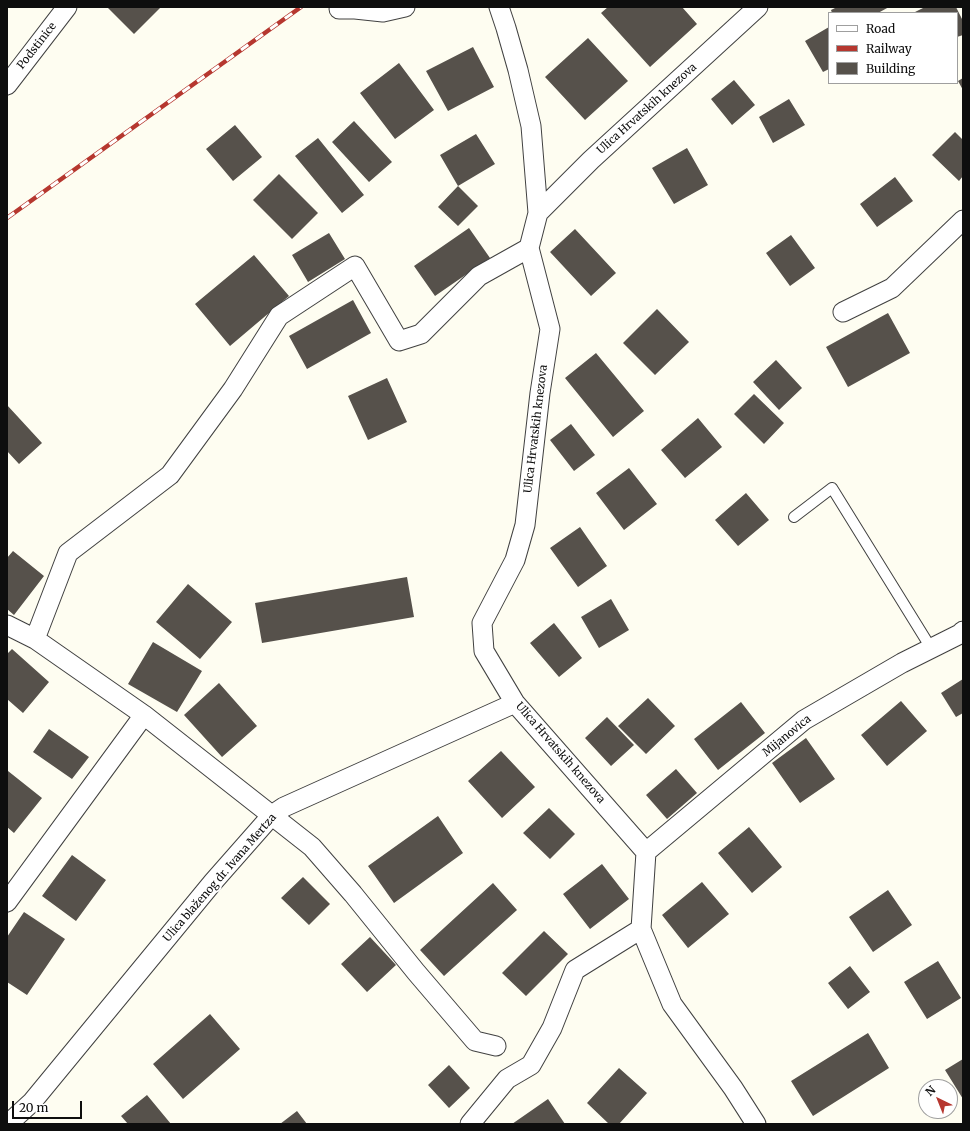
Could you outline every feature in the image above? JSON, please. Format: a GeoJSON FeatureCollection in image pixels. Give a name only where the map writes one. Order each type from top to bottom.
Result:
{"type":"FeatureCollection","features":[{"type":"Feature","properties":{"kind":"street","name":"Podstinice"},"geometry":{"type":"LineString","coordinates":[[7,85],[67,7]]}},
{"type":"Feature","properties":{"kind":"street"},"geometry":{"type":"LineString","coordinates":[[339,9],[382,12],[405,7]]}},
{"type":"Feature","properties":{"kind":"street","name":"Ulica Hrvatskih knezova"},"geometry":{"type":"LineString","coordinates":[[499,7],[518,70],[531,126],[538,213],[529,248],[550,329],[539,400],[525,525],[515,560],[482,623],[484,651],[515,703],[646,852]]}},
{"type":"Feature","properties":{"kind":"street","name":"Ulica Hrvatskih knezova"},"geometry":{"type":"LineString","coordinates":[[538,213],[591,160],[758,7]]}},
{"type":"Feature","properties":{"kind":"street"},"geometry":{"type":"LineString","coordinates":[[844,312],[892,288],[963,220]]}},
{"type":"Feature","properties":{"kind":"street"},"geometry":{"type":"LineString","coordinates":[[35,639],[68,554],[170,475],[233,389],[279,316],[355,266],[400,341],[421,334],[479,276],[529,248]]}},
{"type":"Feature","properties":{"kind":"street"},"geometry":{"type":"LineString","coordinates":[[7,625],[35,639],[144,715],[312,847],[475,1041],[496,1046]]}},
{"type":"Feature","properties":{"kind":"street","name":"Mijanovica"},"geometry":{"type":"LineString","coordinates":[[646,852],[804,720],[902,663],[960,634],[963,631]]}},
{"type":"Feature","properties":{"kind":"street","name":"Ulica blaženog dr. Ivana Mertza"},"geometry":{"type":"LineString","coordinates":[[8,1124],[32,1102],[214,882],[272,815],[284,807],[515,703]]}},
{"type":"Feature","properties":{"kind":"street"},"geometry":{"type":"LineString","coordinates":[[7,902],[144,715]]}},
{"type":"Feature","properties":{"kind":"street"},"geometry":{"type":"LineString","coordinates":[[646,852],[641,929],[672,1004],[733,1088],[756,1124]]}},
{"type":"Feature","properties":{"kind":"street"},"geometry":{"type":"LineString","coordinates":[[470,1124],[506,1079],[531,1065],[552,1028],[575,970],[641,929]]}},
{"type":"Feature","properties":{"kind":"lane"},"geometry":{"type":"LineString","coordinates":[[794,517],[832,488],[931,648]]}},
{"type":"Feature","properties":{"kind":"building"},"geometry":{"type":"Polygon","coordinates":[[[107,7],[161,7],[134,34],[107,7]]]}},
{"type":"Feature","properties":{"kind":"building"},"geometry":{"type":"Polygon","coordinates":[[[608,7],[682,7],[697,24],[650,67],[601,13],[608,7]]]}},
{"type":"Feature","properties":{"kind":"building"},"geometry":{"type":"Polygon","coordinates":[[[837,7],[889,7],[880,12],[832,12],[831,10],[837,7]]]}},
{"type":"Feature","properties":{"kind":"building"},"geometry":{"type":"Polygon","coordinates":[[[925,7],[956,7],[963,21],[963,35],[958,37],[958,12],[915,12],[925,7]]]}},
{"type":"Feature","properties":{"kind":"building"},"geometry":{"type":"Polygon","coordinates":[[[828,28],[828,70],[823,72],[805,41],[828,28]]]}},
{"type":"Feature","properties":{"kind":"building"},"geometry":{"type":"Polygon","coordinates":[[[588,38],[628,81],[585,120],[545,77],[588,38]]]}},
{"type":"Feature","properties":{"kind":"building"},"geometry":{"type":"Polygon","coordinates":[[[473,47],[494,87],[448,111],[426,71],[473,47]]]}},
{"type":"Feature","properties":{"kind":"building"},"geometry":{"type":"Polygon","coordinates":[[[399,63],[434,110],[395,139],[360,93],[399,63]]]}},
{"type":"Feature","properties":{"kind":"building"},"geometry":{"type":"Polygon","coordinates":[[[963,78],[963,90],[958,81],[963,78]]]}},
{"type":"Feature","properties":{"kind":"building"},"geometry":{"type":"Polygon","coordinates":[[[734,80],[755,105],[732,125],[711,99],[734,80]]]}},
{"type":"Feature","properties":{"kind":"building"},"geometry":{"type":"Polygon","coordinates":[[[789,99],[805,125],[773,143],[759,117],[789,99]]]}},
{"type":"Feature","properties":{"kind":"building"},"geometry":{"type":"Polygon","coordinates":[[[354,121],[392,162],[369,182],[332,142],[354,121]]]}},
{"type":"Feature","properties":{"kind":"building"},"geometry":{"type":"Polygon","coordinates":[[[235,125],[262,157],[233,181],[206,149],[235,125]]]}},
{"type":"Feature","properties":{"kind":"building"},"geometry":{"type":"Polygon","coordinates":[[[955,132],[963,140],[963,176],[959,181],[932,155],[955,132]]]}},
{"type":"Feature","properties":{"kind":"building"},"geometry":{"type":"Polygon","coordinates":[[[476,134],[495,164],[458,186],[440,155],[476,134]]]}},
{"type":"Feature","properties":{"kind":"building"},"geometry":{"type":"Polygon","coordinates":[[[318,138],[364,195],[342,213],[295,156],[318,138]]]}},
{"type":"Feature","properties":{"kind":"building"},"geometry":{"type":"Polygon","coordinates":[[[687,148],[708,185],[674,204],[652,168],[687,148]]]}},
{"type":"Feature","properties":{"kind":"building"},"geometry":{"type":"Polygon","coordinates":[[[279,174],[318,213],[292,239],[253,200],[279,174]]]}},
{"type":"Feature","properties":{"kind":"building"},"geometry":{"type":"Polygon","coordinates":[[[895,177],[913,201],[877,227],[860,204],[895,177]]]}},
{"type":"Feature","properties":{"kind":"building"},"geometry":{"type":"Polygon","coordinates":[[[458,186],[478,206],[458,226],[438,207],[458,186]]]}},
{"type":"Feature","properties":{"kind":"building"},"geometry":{"type":"Polygon","coordinates":[[[469,228],[490,258],[435,296],[414,266],[469,228]]]}},
{"type":"Feature","properties":{"kind":"building"},"geometry":{"type":"Polygon","coordinates":[[[575,229],[616,273],[591,296],[550,252],[575,229]]]}},
{"type":"Feature","properties":{"kind":"building"},"geometry":{"type":"Polygon","coordinates":[[[329,233],[345,259],[308,282],[292,255],[329,233]]]}},
{"type":"Feature","properties":{"kind":"building"},"geometry":{"type":"Polygon","coordinates":[[[791,235],[815,268],[790,286],[766,253],[791,235]]]}},
{"type":"Feature","properties":{"kind":"building"},"geometry":{"type":"Polygon","coordinates":[[[254,255],[289,296],[230,346],[195,304],[254,255]]]}},
{"type":"Feature","properties":{"kind":"building"},"geometry":{"type":"Polygon","coordinates":[[[353,300],[371,333],[307,369],[289,336],[353,300]]]}},
{"type":"Feature","properties":{"kind":"building"},"geometry":{"type":"Polygon","coordinates":[[[657,309],[689,342],[655,375],[623,343],[657,309]]]}},
{"type":"Feature","properties":{"kind":"building"},"geometry":{"type":"Polygon","coordinates":[[[888,313],[910,353],[848,387],[826,347],[888,313]]]}},
{"type":"Feature","properties":{"kind":"building"},"geometry":{"type":"Polygon","coordinates":[[[596,353],[644,411],[613,437],[565,378],[596,353]]]}},
{"type":"Feature","properties":{"kind":"building"},"geometry":{"type":"Polygon","coordinates":[[[776,360],[802,388],[779,410],[753,382],[776,360]]]}},
{"type":"Feature","properties":{"kind":"building"},"geometry":{"type":"Polygon","coordinates":[[[387,378],[407,422],[368,440],[348,396],[387,378]]]}},
{"type":"Feature","properties":{"kind":"building"},"geometry":{"type":"Polygon","coordinates":[[[754,394],[784,423],[764,444],[734,414],[754,394]]]}},
{"type":"Feature","properties":{"kind":"building"},"geometry":{"type":"Polygon","coordinates":[[[7,405],[42,443],[19,464],[7,451],[7,405]]]}},
{"type":"Feature","properties":{"kind":"building"},"geometry":{"type":"Polygon","coordinates":[[[698,418],[722,447],[685,478],[661,450],[698,418]]]}},
{"type":"Feature","properties":{"kind":"building"},"geometry":{"type":"Polygon","coordinates":[[[571,424],[595,455],[574,471],[550,440],[571,424]]]}},
{"type":"Feature","properties":{"kind":"building"},"geometry":{"type":"Polygon","coordinates":[[[629,468],[657,504],[624,530],[596,493],[629,468]]]}},
{"type":"Feature","properties":{"kind":"building"},"geometry":{"type":"Polygon","coordinates":[[[746,493],[769,520],[738,546],[715,520],[746,493]]]}},
{"type":"Feature","properties":{"kind":"building"},"geometry":{"type":"Polygon","coordinates":[[[580,527],[607,566],[578,587],[550,548],[580,527]]]}},
{"type":"Feature","properties":{"kind":"building"},"geometry":{"type":"Polygon","coordinates":[[[13,551],[44,576],[14,615],[7,609],[7,558],[13,551]]]}},
{"type":"Feature","properties":{"kind":"building"},"geometry":{"type":"Polygon","coordinates":[[[407,577],[414,617],[262,643],[255,603],[407,577]]]}},
{"type":"Feature","properties":{"kind":"building"},"geometry":{"type":"Polygon","coordinates":[[[188,584],[232,622],[200,659],[156,622],[188,584]]]}},
{"type":"Feature","properties":{"kind":"building"},"geometry":{"type":"Polygon","coordinates":[[[611,599],[629,630],[599,648],[581,617],[611,599]]]}},
{"type":"Feature","properties":{"kind":"building"},"geometry":{"type":"Polygon","coordinates":[[[554,623],[582,658],[559,677],[530,643],[554,623]]]}},
{"type":"Feature","properties":{"kind":"building"},"geometry":{"type":"Polygon","coordinates":[[[153,642],[202,671],[177,712],[128,684],[153,642]]]}},
{"type":"Feature","properties":{"kind":"building"},"geometry":{"type":"Polygon","coordinates":[[[12,649],[49,682],[23,713],[7,699],[7,654],[12,649]]]}},
{"type":"Feature","properties":{"kind":"building"},"geometry":{"type":"Polygon","coordinates":[[[963,679],[963,713],[956,717],[941,693],[963,679]]]}},
{"type":"Feature","properties":{"kind":"building"},"geometry":{"type":"Polygon","coordinates":[[[219,683],[257,726],[222,757],[184,715],[219,683]]]}},
{"type":"Feature","properties":{"kind":"building"},"geometry":{"type":"Polygon","coordinates":[[[648,698],[675,726],[646,754],[618,726],[648,698]]]}},
{"type":"Feature","properties":{"kind":"building"},"geometry":{"type":"Polygon","coordinates":[[[901,701],[927,731],[887,766],[861,735],[901,701]]]}},
{"type":"Feature","properties":{"kind":"building"},"geometry":{"type":"Polygon","coordinates":[[[741,702],[765,733],[718,770],[694,739],[741,702]]]}},
{"type":"Feature","properties":{"kind":"building"},"geometry":{"type":"Polygon","coordinates":[[[607,717],[634,745],[611,766],[585,738],[607,717]]]}},
{"type":"Feature","properties":{"kind":"building"},"geometry":{"type":"Polygon","coordinates":[[[49,729],[89,757],[72,779],[33,752],[49,729]]]}},
{"type":"Feature","properties":{"kind":"building"},"geometry":{"type":"Polygon","coordinates":[[[806,738],[835,779],[800,803],[772,763],[806,738]]]}},
{"type":"Feature","properties":{"kind":"building"},"geometry":{"type":"Polygon","coordinates":[[[501,751],[535,787],[502,818],[468,781],[501,751]]]}},
{"type":"Feature","properties":{"kind":"building"},"geometry":{"type":"Polygon","coordinates":[[[676,769],[697,793],[667,819],[646,795],[676,769]]]}},
{"type":"Feature","properties":{"kind":"building"},"geometry":{"type":"Polygon","coordinates":[[[8,771],[42,798],[14,833],[7,827],[8,771]]]}},
{"type":"Feature","properties":{"kind":"building"},"geometry":{"type":"Polygon","coordinates":[[[549,808],[575,834],[550,859],[523,833],[549,808]]]}},
{"type":"Feature","properties":{"kind":"building"},"geometry":{"type":"Polygon","coordinates":[[[438,816],[463,853],[394,903],[368,866],[438,816]]]}},
{"type":"Feature","properties":{"kind":"building"},"geometry":{"type":"Polygon","coordinates":[[[749,827],[782,867],[752,893],[718,853],[749,827]]]}},
{"type":"Feature","properties":{"kind":"building"},"geometry":{"type":"Polygon","coordinates":[[[72,855],[106,880],[76,921],[42,896],[72,855]]]}},
{"type":"Feature","properties":{"kind":"building"},"geometry":{"type":"Polygon","coordinates":[[[602,864],[629,899],[590,929],[563,894],[602,864]]]}},
{"type":"Feature","properties":{"kind":"building"},"geometry":{"type":"Polygon","coordinates":[[[303,877],[330,904],[309,925],[281,898],[303,877]]]}},
{"type":"Feature","properties":{"kind":"building"},"geometry":{"type":"Polygon","coordinates":[[[702,882],[729,914],[688,948],[662,915],[702,882]]]}},
{"type":"Feature","properties":{"kind":"building"},"geometry":{"type":"Polygon","coordinates":[[[493,883],[517,910],[444,976],[420,950],[493,883]]]}},
{"type":"Feature","properties":{"kind":"building"},"geometry":{"type":"Polygon","coordinates":[[[888,890],[912,925],[873,952],[849,917],[888,890]]]}},
{"type":"Feature","properties":{"kind":"building"},"geometry":{"type":"Polygon","coordinates":[[[24,912],[65,939],[27,995],[7,982],[7,937],[24,912]]]}},
{"type":"Feature","properties":{"kind":"building"},"geometry":{"type":"Polygon","coordinates":[[[544,931],[568,954],[526,996],[502,973],[544,931]]]}},
{"type":"Feature","properties":{"kind":"building"},"geometry":{"type":"Polygon","coordinates":[[[370,937],[396,965],[367,992],[341,964],[370,937]]]}},
{"type":"Feature","properties":{"kind":"building"},"geometry":{"type":"Polygon","coordinates":[[[938,961],[961,998],[927,1019],[904,982],[938,961]]]}},
{"type":"Feature","properties":{"kind":"building"},"geometry":{"type":"Polygon","coordinates":[[[850,966],[870,992],[848,1009],[828,983],[850,966]]]}},
{"type":"Feature","properties":{"kind":"building"},"geometry":{"type":"Polygon","coordinates":[[[210,1014],[240,1049],[183,1099],[153,1064],[210,1014]]]}},
{"type":"Feature","properties":{"kind":"building"},"geometry":{"type":"Polygon","coordinates":[[[868,1033],[889,1068],[813,1116],[791,1081],[868,1033]]]}},
{"type":"Feature","properties":{"kind":"building"},"geometry":{"type":"Polygon","coordinates":[[[963,1059],[963,1099],[958,1091],[958,1079],[951,1079],[945,1070],[963,1059]]]}},
{"type":"Feature","properties":{"kind":"building"},"geometry":{"type":"Polygon","coordinates":[[[449,1065],[470,1088],[449,1108],[428,1085],[449,1065]]]}},
{"type":"Feature","properties":{"kind":"building"},"geometry":{"type":"Polygon","coordinates":[[[619,1068],[647,1093],[619,1124],[609,1124],[587,1103],[619,1068]]]}},
{"type":"Feature","properties":{"kind":"building"},"geometry":{"type":"Polygon","coordinates":[[[147,1095],[171,1124],[128,1124],[121,1116],[147,1095]]]}},
{"type":"Feature","properties":{"kind":"building"},"geometry":{"type":"Polygon","coordinates":[[[548,1099],[565,1124],[512,1124],[548,1099]]]}},
{"type":"Feature","properties":{"kind":"building"},"geometry":{"type":"Polygon","coordinates":[[[297,1111],[307,1124],[280,1124],[297,1111]]]}},
{"type":"Feature","properties":{"kind":"railway"},"geometry":{"type":"LineString","coordinates":[[7,218],[301,7]]}}]}
